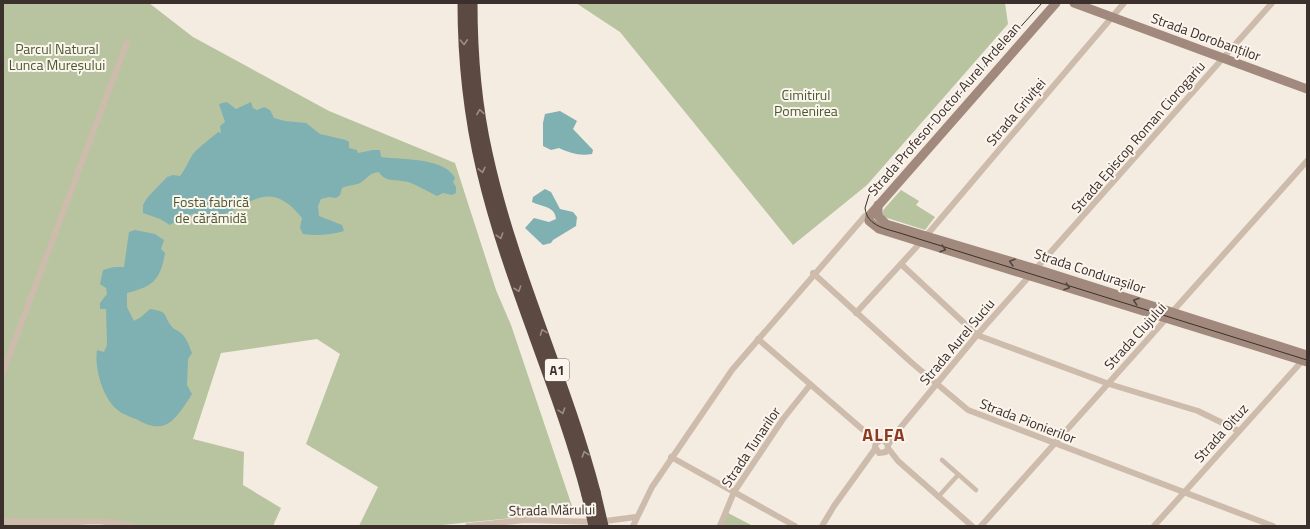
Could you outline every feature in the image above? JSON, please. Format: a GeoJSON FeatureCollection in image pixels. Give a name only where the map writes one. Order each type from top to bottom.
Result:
{"type":"FeatureCollection","features":[{"type":"Feature","properties":{"kind":"highway","name":"A1"},"geometry":{"type":"LineString","coordinates":[[463,3],[465,64],[472,119],[482,172],[510,250],[568,401],[591,493],[603,526]]}},
{"type":"Feature","properties":{"kind":"highway","name":"A1"},"geometry":{"type":"LineString","coordinates":[[472,3],[474,58],[479,106],[500,219]]}},
{"type":"Feature","properties":{"kind":"highway","name":"A1"},"geometry":{"type":"LineString","coordinates":[[591,493],[594,526]]}},
{"type":"Feature","properties":{"kind":"main road","name":"Strada Profesor Doctor Aurel Ardelean"},"geometry":{"type":"LineString","coordinates":[[870,220],[878,205],[1056,3]]}},
{"type":"Feature","properties":{"kind":"main road","name":"Strada Dorobanților"},"geometry":{"type":"LineString","coordinates":[[1074,3],[1307,89]]}},
{"type":"Feature","properties":{"kind":"main road","name":"Strada Condurașilor"},"geometry":{"type":"LineString","coordinates":[[878,205],[877,215],[884,223],[923,239]]}},
{"type":"Feature","properties":{"kind":"main road","name":"Strada Condurașilor"},"geometry":{"type":"LineString","coordinates":[[870,220],[879,229],[923,239],[1034,272],[1169,316],[1306,358]]}},
{"type":"Feature","properties":{"kind":"street","name":"Strada Griviței"},"geometry":{"type":"LineString","coordinates":[[856,313],[902,265],[1124,3]]}},
{"type":"Feature","properties":{"kind":"street","name":"Strada Episcop Roman Ciorogariu"},"geometry":{"type":"LineString","coordinates":[[1034,272],[1272,3]]}},
{"type":"Feature","properties":{"kind":"street"},"geometry":{"type":"LineString","coordinates":[[3,372],[127,42]]}},
{"type":"Feature","properties":{"kind":"street","name":"Strada Clujului"},"geometry":{"type":"LineString","coordinates":[[981,526],[1307,161]]}},
{"type":"Feature","properties":{"kind":"street","name":"Strada Profesor Doctor Aurel Ardelean"},"geometry":{"type":"LineString","coordinates":[[633,526],[636,517],[652,487],[732,370],[860,221],[870,220]]}},
{"type":"Feature","properties":{"kind":"street"},"geometry":{"type":"LineString","coordinates":[[902,265],[977,335],[1109,384],[1192,409],[1239,431]]}},
{"type":"Feature","properties":{"kind":"street","name":"Strada Aurel Suciu"},"geometry":{"type":"LineString","coordinates":[[882,453],[888,447],[896,433],[977,335],[1034,272]]}},
{"type":"Feature","properties":{"kind":"street","name":"Strada Pionierilor"},"geometry":{"type":"LineString","coordinates":[[813,274],[968,410],[1054,444],[1273,526]]}},
{"type":"Feature","properties":{"kind":"street"},"geometry":{"type":"LineString","coordinates":[[758,339],[866,433],[881,440],[898,461],[972,526]]}},
{"type":"Feature","properties":{"kind":"street","name":"Strada Oituz"},"geometry":{"type":"LineString","coordinates":[[1154,526],[1306,358]]}},
{"type":"Feature","properties":{"kind":"street","name":"Strada Tunarilor"},"geometry":{"type":"LineString","coordinates":[[720,526],[734,492],[783,419],[810,385]]}},
{"type":"Feature","properties":{"kind":"street"},"geometry":{"type":"LineString","coordinates":[[866,433],[875,447],[882,453],[898,461]]}},
{"type":"Feature","properties":{"kind":"street","name":"Strada Aurel Suciu"},"geometry":{"type":"LineString","coordinates":[[881,440],[896,433]]}},
{"type":"Feature","properties":{"kind":"street"},"geometry":{"type":"LineString","coordinates":[[822,526],[834,506],[881,440]]}},
{"type":"Feature","properties":{"kind":"street"},"geometry":{"type":"LineString","coordinates":[[866,463],[882,453]]}},
{"type":"Feature","properties":{"kind":"street"},"geometry":{"type":"LineString","coordinates":[[671,458],[795,526]]}},
{"type":"Feature","properties":{"kind":"street"},"geometry":{"type":"LineString","coordinates":[[942,460],[976,490]]}},
{"type":"Feature","properties":{"kind":"street"},"geometry":{"type":"LineString","coordinates":[[938,497],[958,475]]}},
{"type":"Feature","properties":{"kind":"street","name":"Strada Mărului"},"geometry":{"type":"LineString","coordinates":[[468,526],[525,520],[598,522],[636,517]]}},
{"type":"Feature","properties":{"kind":"street"},"geometry":{"type":"LineString","coordinates":[[3,521],[45,522],[97,520],[133,526]]}},
{"type":"Feature","properties":{"kind":"green space","name":"Fosta fabrică de cărămidă"},"geometry":{"type":"Polygon","coordinates":[[[3,3],[149,3],[193,37],[329,111],[455,163],[496,290],[511,325],[574,512],[432,526],[359,526],[378,487],[306,444],[340,354],[317,339],[221,353],[193,439],[244,452],[243,485],[281,508],[273,526],[111,526],[98,523],[66,526],[3,526],[3,3]]]}},
{"type":"Feature","properties":{"kind":"green space","name":"Cimitirul Pomenirea"},"geometry":{"type":"Polygon","coordinates":[[[576,3],[1005,3],[1008,24],[867,185],[793,245],[620,32],[576,3]]]}},
{"type":"Feature","properties":{"kind":"green space"},"geometry":{"type":"Polygon","coordinates":[[[901,190],[919,201],[916,205],[935,217],[925,230],[884,217],[882,214],[884,209],[901,190]]]}},
{"type":"Feature","properties":{"kind":"green space"},"geometry":{"type":"Polygon","coordinates":[[[728,513],[753,526],[722,526],[728,513]]]}},
{"type":"Feature","properties":{"kind":"water"},"geometry":{"type":"Polygon","coordinates":[[[227,102],[236,109],[251,102],[253,108],[257,110],[264,107],[270,110],[274,118],[285,121],[306,123],[320,134],[346,140],[349,142],[349,148],[357,150],[358,153],[380,150],[381,157],[411,159],[442,166],[450,171],[455,178],[453,182],[456,187],[456,193],[452,195],[443,193],[437,196],[412,183],[385,178],[379,172],[371,175],[360,183],[342,188],[340,195],[336,198],[329,197],[321,199],[318,206],[319,216],[342,225],[344,231],[324,235],[303,234],[300,228],[302,218],[287,203],[273,197],[261,197],[224,214],[210,216],[195,213],[179,219],[170,225],[160,219],[143,213],[143,205],[147,198],[167,177],[173,175],[180,176],[193,154],[218,132],[221,133],[220,126],[225,122],[219,104],[227,102]]]}},
{"type":"Feature","properties":{"kind":"water"},"geometry":{"type":"Polygon","coordinates":[[[560,111],[577,121],[573,129],[593,150],[592,154],[575,154],[559,148],[551,150],[543,146],[543,123],[545,114],[560,111]]]}},
{"type":"Feature","properties":{"kind":"water"},"geometry":{"type":"Polygon","coordinates":[[[545,189],[551,192],[560,209],[573,212],[577,217],[576,226],[553,240],[551,243],[543,245],[525,228],[534,218],[549,222],[556,219],[551,209],[532,202],[533,197],[545,189]]]}},
{"type":"Feature","properties":{"kind":"water"},"geometry":{"type":"Polygon","coordinates":[[[135,230],[155,234],[164,240],[161,249],[165,253],[158,276],[144,288],[127,293],[127,307],[134,321],[150,309],[164,313],[173,328],[185,337],[192,353],[188,359],[187,385],[192,394],[174,419],[167,424],[160,426],[152,426],[123,414],[113,406],[104,392],[98,374],[96,357],[97,350],[104,352],[107,345],[106,309],[100,309],[100,303],[107,294],[106,288],[100,284],[103,270],[114,267],[124,267],[129,232],[135,230]]]}},
{"type":"Feature","properties":{"kind":"tram line"},"geometry":{"type":"LineString","coordinates":[[1042,3],[869,195],[865,208],[870,219],[885,229],[1307,360]]}},
{"type":"Feature","properties":{"kind":"district","name":"ALFA"},"geometry":{"type":"Point","coordinates":[884,435]}},
{"type":"Feature","properties":{"kind":"park label","name":"Parcul Natural Lunca Mureșului"},"geometry":{"type":"Point","coordinates":[57,58]}}]}
